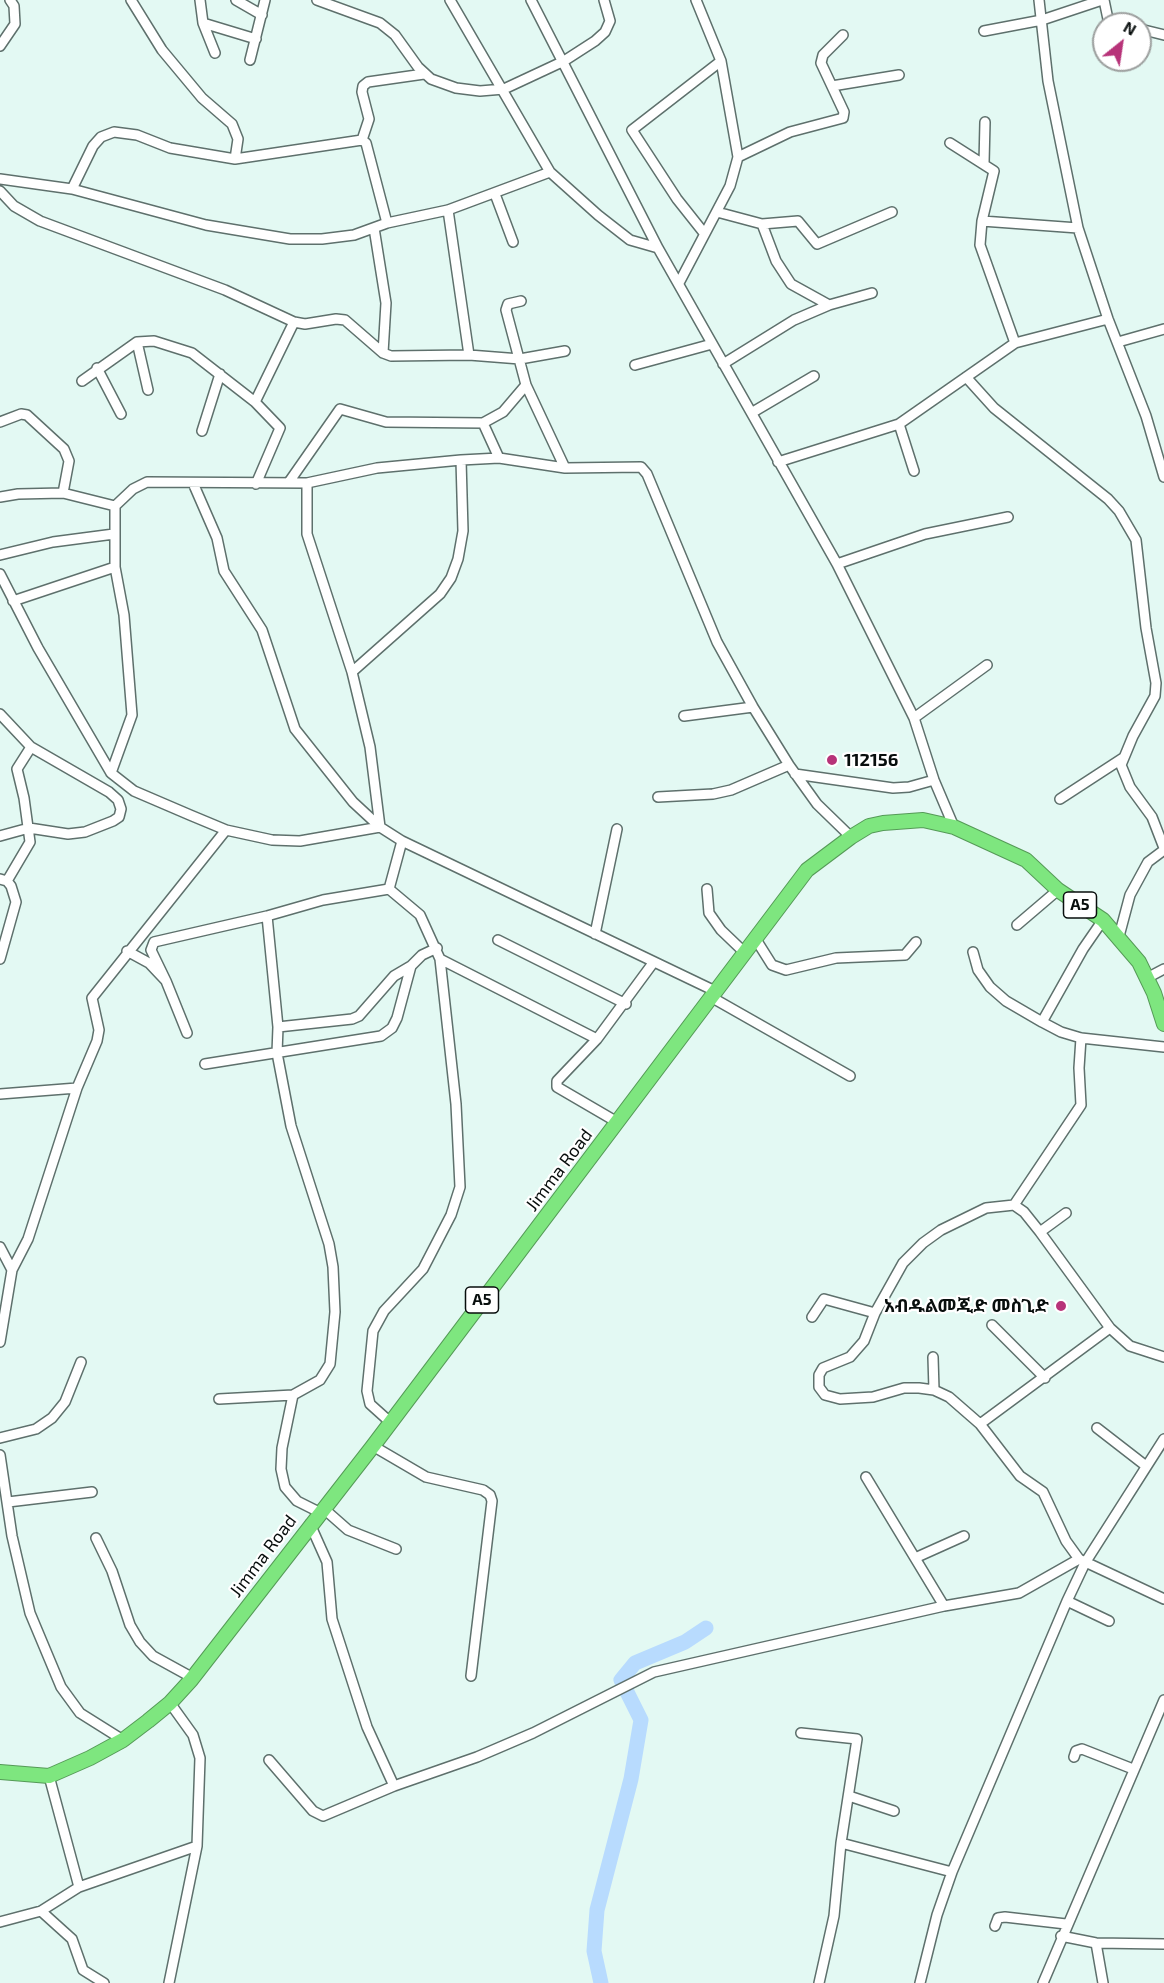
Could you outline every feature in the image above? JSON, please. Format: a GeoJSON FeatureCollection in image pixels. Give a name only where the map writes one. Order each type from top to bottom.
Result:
{"type":"FeatureCollection","features":[{"type":"Feature","properties":{"kind":"highway","name":"Jimma Road"},"geometry":{"type":"LineString","coordinates":[[0,1772],[49,1776],[90,1758],[123,1740],[170,1703],[193,1678],[372,1446],[807,870],[851,837],[869,826],[922,820],[954,827],[1026,860],[1058,890],[1103,920],[1139,962],[1161,1009],[1164,1024]]}},
{"type":"Feature","properties":{"kind":"street"},"geometry":{"type":"LineString","coordinates":[[0,46],[15,24],[14,6],[10,0]]}},
{"type":"Feature","properties":{"kind":"street"},"geometry":{"type":"LineString","coordinates":[[131,0],[162,50],[202,98],[232,124],[238,139],[235,159]]}},
{"type":"Feature","properties":{"kind":"street"},"geometry":{"type":"LineString","coordinates":[[200,0],[203,23],[215,53]]}},
{"type":"Feature","properties":{"kind":"street"},"geometry":{"type":"LineString","coordinates":[[236,0],[262,15]]}},
{"type":"Feature","properties":{"kind":"street"},"geometry":{"type":"LineString","coordinates":[[250,60],[265,0]]}},
{"type":"Feature","properties":{"kind":"street"},"geometry":{"type":"LineString","coordinates":[[317,0],[380,23],[395,35],[424,74],[456,88],[480,91],[504,89],[564,61],[605,32],[610,15],[604,0]]}},
{"type":"Feature","properties":{"kind":"street"},"geometry":{"type":"LineString","coordinates":[[450,0],[504,89],[550,172],[630,240],[658,248]]}},
{"type":"Feature","properties":{"kind":"street"},"geometry":{"type":"LineString","coordinates":[[531,0],[658,248],[723,364],[753,412],[778,462],[837,564],[914,718],[934,780],[954,827]]}},
{"type":"Feature","properties":{"kind":"street"},"geometry":{"type":"LineString","coordinates":[[679,283],[730,186],[738,157],[721,61],[696,0]]}},
{"type":"Feature","properties":{"kind":"street"},"geometry":{"type":"LineString","coordinates":[[1039,0],[1048,81],[1078,228],[1108,319],[1146,416],[1164,477]]}},
{"type":"Feature","properties":{"kind":"street"},"geometry":{"type":"LineString","coordinates":[[984,31],[1042,20],[1103,0]]}},
{"type":"Feature","properties":{"kind":"street"},"geometry":{"type":"LineString","coordinates":[[203,23],[256,39]]}},
{"type":"Feature","properties":{"kind":"street"},"geometry":{"type":"LineString","coordinates":[[738,157],[790,132],[842,120],[844,112],[821,59],[843,35]]}},
{"type":"Feature","properties":{"kind":"street"},"geometry":{"type":"LineString","coordinates":[[704,233],[677,200],[632,130],[721,61]]}},
{"type":"Feature","properties":{"kind":"street"},"geometry":{"type":"LineString","coordinates":[[387,223],[363,140],[369,119],[362,92],[363,86],[368,82],[424,74]]}},
{"type":"Feature","properties":{"kind":"street"},"geometry":{"type":"LineString","coordinates":[[832,86],[899,75]]}},
{"type":"Feature","properties":{"kind":"street"},"geometry":{"type":"LineString","coordinates":[[984,163],[985,122]]}},
{"type":"Feature","properties":{"kind":"street"},"geometry":{"type":"LineString","coordinates":[[72,189],[93,146],[102,137],[114,132],[137,135],[170,148],[235,159],[363,140]]}},
{"type":"Feature","properties":{"kind":"street"},"geometry":{"type":"LineString","coordinates":[[950,143],[994,171],[982,221],[982,252],[1015,344]]}},
{"type":"Feature","properties":{"kind":"street"},"geometry":{"type":"LineString","coordinates":[[0,179],[72,189],[206,225],[290,239],[322,239],[354,235],[387,223],[448,210],[550,172]]}},
{"type":"Feature","properties":{"kind":"street"},"geometry":{"type":"LineString","coordinates":[[0,191],[14,206],[40,221],[225,290],[294,322],[305,324],[336,319],[345,320],[391,356],[469,355],[520,359],[565,351]]}},
{"type":"Feature","properties":{"kind":"street"},"geometry":{"type":"LineString","coordinates":[[495,194],[513,242]]}},
{"type":"Feature","properties":{"kind":"street"},"geometry":{"type":"LineString","coordinates":[[448,210],[469,355]]}},
{"type":"Feature","properties":{"kind":"street"},"geometry":{"type":"LineString","coordinates":[[717,212],[762,224],[798,221],[804,224],[814,243],[821,244],[892,212]]}},
{"type":"Feature","properties":{"kind":"street"},"geometry":{"type":"LineString","coordinates":[[982,221],[1078,228]]}},
{"type":"Feature","properties":{"kind":"street"},"geometry":{"type":"LineString","coordinates":[[762,224],[776,261],[791,284],[829,305]]}},
{"type":"Feature","properties":{"kind":"street"},"geometry":{"type":"LineString","coordinates":[[374,228],[386,303],[383,352]]}},
{"type":"Feature","properties":{"kind":"street"},"geometry":{"type":"LineString","coordinates":[[723,364],[794,320],[829,305],[872,293]]}},
{"type":"Feature","properties":{"kind":"street"},"geometry":{"type":"LineString","coordinates":[[521,301],[505,307],[526,385],[565,468]]}},
{"type":"Feature","properties":{"kind":"street"},"geometry":{"type":"LineString","coordinates":[[778,462],[899,424],[1015,344],[1108,319]]}},
{"type":"Feature","properties":{"kind":"street"},"geometry":{"type":"LineString","coordinates":[[255,402],[294,322]]}},
{"type":"Feature","properties":{"kind":"street"},"geometry":{"type":"LineString","coordinates":[[1118,342],[1164,329]]}},
{"type":"Feature","properties":{"kind":"street"},"geometry":{"type":"LineString","coordinates":[[82,381],[136,342],[154,341],[192,353],[255,402],[280,430],[256,484]]}},
{"type":"Feature","properties":{"kind":"street"},"geometry":{"type":"LineString","coordinates":[[136,342],[148,390]]}},
{"type":"Feature","properties":{"kind":"street"},"geometry":{"type":"LineString","coordinates":[[635,365],[712,344]]}},
{"type":"Feature","properties":{"kind":"street"},"geometry":{"type":"LineString","coordinates":[[97,368],[121,414]]}},
{"type":"Feature","properties":{"kind":"street"},"geometry":{"type":"LineString","coordinates":[[202,431],[220,374]]}},
{"type":"Feature","properties":{"kind":"street"},"geometry":{"type":"LineString","coordinates":[[753,412],[814,376]]}},
{"type":"Feature","properties":{"kind":"street"},"geometry":{"type":"LineString","coordinates":[[966,377],[994,408],[1108,499],[1119,511],[1136,540],[1146,628],[1156,683],[1155,696],[1123,758],[1122,773],[1152,817],[1164,849],[1148,862],[1130,895],[1118,940]]}},
{"type":"Feature","properties":{"kind":"street"},"geometry":{"type":"LineString","coordinates":[[289,482],[340,409],[386,422],[483,423],[503,412],[526,385]]}},
{"type":"Feature","properties":{"kind":"street"},"geometry":{"type":"LineString","coordinates":[[0,422],[21,414],[27,415],[64,449],[69,461],[63,493]]}},
{"type":"Feature","properties":{"kind":"street"},"geometry":{"type":"LineString","coordinates":[[483,423],[499,458]]}},
{"type":"Feature","properties":{"kind":"street"},"geometry":{"type":"LineString","coordinates":[[899,424],[914,471]]}},
{"type":"Feature","properties":{"kind":"street"},"geometry":{"type":"LineString","coordinates":[[111,772],[132,715],[123,615],[115,567],[115,506],[133,489],[147,482],[307,483],[377,468],[461,459],[499,458],[565,468],[636,466],[644,470],[717,642],[753,707],[795,774],[823,811],[851,837]]}},
{"type":"Feature","properties":{"kind":"street"},"geometry":{"type":"LineString","coordinates":[[352,672],[447,586],[458,559],[463,531],[461,459]]}},
{"type":"Feature","properties":{"kind":"street"},"geometry":{"type":"LineString","coordinates":[[194,483],[217,538],[224,571],[262,630],[295,729],[353,802],[380,827],[402,842],[595,934],[713,994],[850,1076]]}},
{"type":"Feature","properties":{"kind":"street"},"geometry":{"type":"LineString","coordinates":[[307,483],[307,534],[352,672],[370,747],[380,827]]}},
{"type":"Feature","properties":{"kind":"street"},"geometry":{"type":"LineString","coordinates":[[0,497],[18,494],[63,493],[115,506]]}},
{"type":"Feature","properties":{"kind":"street"},"geometry":{"type":"LineString","coordinates":[[837,564],[925,534],[1008,517]]}},
{"type":"Feature","properties":{"kind":"street"},"geometry":{"type":"LineString","coordinates":[[0,555],[53,542],[114,534]]}},
{"type":"Feature","properties":{"kind":"street"},"geometry":{"type":"LineString","coordinates":[[13,601],[115,567]]}},
{"type":"Feature","properties":{"kind":"street"},"geometry":{"type":"LineString","coordinates":[[0,574],[13,601],[111,772],[134,791],[226,830],[272,840],[300,841],[380,827]]}},
{"type":"Feature","properties":{"kind":"street"},"geometry":{"type":"LineString","coordinates":[[914,718],[987,666]]}},
{"type":"Feature","properties":{"kind":"street"},"geometry":{"type":"LineString","coordinates":[[684,716],[753,707]]}},
{"type":"Feature","properties":{"kind":"street"},"geometry":{"type":"LineString","coordinates":[[0,714],[31,747],[109,792],[118,800],[121,809],[119,817],[113,821],[85,832],[68,834],[29,828],[0,836]]}},
{"type":"Feature","properties":{"kind":"street"},"geometry":{"type":"LineString","coordinates":[[0,959],[16,902],[15,892],[4,880],[27,849],[29,828],[17,769],[31,747]]}},
{"type":"Feature","properties":{"kind":"street"},"geometry":{"type":"LineString","coordinates":[[1060,799],[1123,758]]}},
{"type":"Feature","properties":{"kind":"street"},"geometry":{"type":"LineString","coordinates":[[658,796],[713,794],[731,790],[789,765]]}},
{"type":"Feature","properties":{"kind":"street"},"geometry":{"type":"LineString","coordinates":[[795,774],[892,788],[909,787],[934,780]]}},
{"type":"Feature","properties":{"kind":"street"},"geometry":{"type":"LineString","coordinates":[[0,1342],[12,1270],[28,1239],[76,1088],[97,1041],[98,1023],[92,998],[226,830]]}},
{"type":"Feature","properties":{"kind":"street"},"geometry":{"type":"LineString","coordinates":[[595,934],[617,830]]}},
{"type":"Feature","properties":{"kind":"street"},"geometry":{"type":"LineString","coordinates":[[389,889],[402,842]]}},
{"type":"Feature","properties":{"kind":"street"},"geometry":{"type":"LineString","coordinates":[[187,1033],[151,950],[154,942],[267,916],[323,900],[389,889],[420,915],[437,948],[440,959],[456,1104],[460,1187],[451,1215],[423,1269],[384,1311],[373,1331],[367,1391],[370,1404],[390,1422]]}},
{"type":"Feature","properties":{"kind":"street"},"geometry":{"type":"LineString","coordinates":[[706,889],[709,913],[721,930],[744,953]]}},
{"type":"Feature","properties":{"kind":"street"},"geometry":{"type":"LineString","coordinates":[[1017,925],[1058,890]]}},
{"type":"Feature","properties":{"kind":"street"},"geometry":{"type":"LineString","coordinates":[[219,1399],[293,1395],[320,1380],[330,1364],[335,1312],[329,1244],[291,1126],[277,1053],[278,1027],[267,916]]}},
{"type":"Feature","properties":{"kind":"street"},"geometry":{"type":"LineString","coordinates":[[1042,1022],[1083,949],[1103,920]]}},
{"type":"Feature","properties":{"kind":"street"},"geometry":{"type":"LineString","coordinates":[[755,938],[772,965],[786,970],[836,958],[905,955],[916,942]]}},
{"type":"Feature","properties":{"kind":"street"},"geometry":{"type":"LineString","coordinates":[[498,940],[626,1004]]}},
{"type":"Feature","properties":{"kind":"street"},"geometry":{"type":"LineString","coordinates":[[278,1027],[352,1019],[359,1016],[394,976],[411,966],[422,955],[437,948]]}},
{"type":"Feature","properties":{"kind":"street"},"geometry":{"type":"LineString","coordinates":[[128,951],[149,963],[166,981]]}},
{"type":"Feature","properties":{"kind":"street"},"geometry":{"type":"LineString","coordinates":[[973,952],[978,970],[990,987],[1006,1000],[1061,1032],[1082,1038],[1164,1047]]}},
{"type":"Feature","properties":{"kind":"street"},"geometry":{"type":"LineString","coordinates":[[440,959],[503,988],[597,1039]]}},
{"type":"Feature","properties":{"kind":"street"},"geometry":{"type":"LineString","coordinates":[[617,1122],[558,1087],[558,1077],[597,1039],[626,1004],[653,963]]}},
{"type":"Feature","properties":{"kind":"street"},"geometry":{"type":"LineString","coordinates":[[205,1064],[381,1036],[388,1032],[397,1018],[411,966]]}},
{"type":"Feature","properties":{"kind":"street"},"geometry":{"type":"LineString","coordinates":[[1147,978],[1164,969]]}},
{"type":"Feature","properties":{"kind":"street"},"geometry":{"type":"LineString","coordinates":[[1082,1038],[1079,1068],[1081,1105],[1014,1205],[977,1212],[923,1242],[903,1263],[857,1350],[820,1372],[818,1382],[821,1392],[840,1399],[873,1397],[904,1388],[934,1390],[961,1406],[980,1424],[1020,1476],[1043,1492],[1066,1541],[1082,1561],[1164,1598]]}},
{"type":"Feature","properties":{"kind":"street"},"geometry":{"type":"LineString","coordinates":[[0,1094],[76,1088]]}},
{"type":"Feature","properties":{"kind":"street"},"geometry":{"type":"LineString","coordinates":[[1014,1205],[1024,1212],[1040,1232],[1110,1328],[1130,1346],[1164,1357]]}},
{"type":"Feature","properties":{"kind":"street"},"geometry":{"type":"LineString","coordinates":[[1040,1232],[1066,1213]]}},
{"type":"Feature","properties":{"kind":"street"},"geometry":{"type":"LineString","coordinates":[[0,1247],[12,1270]]}},
{"type":"Feature","properties":{"kind":"street"},"geometry":{"type":"LineString","coordinates":[[812,1317],[824,1299],[875,1313]]}},
{"type":"Feature","properties":{"kind":"street"},"geometry":{"type":"LineString","coordinates":[[992,1325],[1045,1378]]}},
{"type":"Feature","properties":{"kind":"street"},"geometry":{"type":"LineString","coordinates":[[980,1424],[1110,1328]]}},
{"type":"Feature","properties":{"kind":"street"},"geometry":{"type":"LineString","coordinates":[[933,1357],[934,1390]]}},
{"type":"Feature","properties":{"kind":"street"},"geometry":{"type":"LineString","coordinates":[[0,1438],[36,1429],[52,1418],[65,1402],[81,1362]]}},
{"type":"Feature","properties":{"kind":"street"},"geometry":{"type":"LineString","coordinates":[[293,1395],[284,1436],[281,1469],[285,1487],[297,1501],[321,1510],[348,1530],[396,1549]]}},
{"type":"Feature","properties":{"kind":"street"},"geometry":{"type":"LineString","coordinates":[[1097,1428],[1146,1466]]}},
{"type":"Feature","properties":{"kind":"street"},"geometry":{"type":"LineString","coordinates":[[920,1983],[936,1916],[952,1872],[1082,1561],[1164,1439]]}},
{"type":"Feature","properties":{"kind":"street"},"geometry":{"type":"LineString","coordinates":[[372,1446],[426,1477],[483,1490],[490,1495],[492,1501],[471,1676]]}},
{"type":"Feature","properties":{"kind":"street"},"geometry":{"type":"LineString","coordinates":[[0,1455],[12,1536],[30,1613],[61,1688],[80,1713],[123,1740]]}},
{"type":"Feature","properties":{"kind":"street"},"geometry":{"type":"LineString","coordinates":[[866,1477],[944,1606]]}},
{"type":"Feature","properties":{"kind":"street"},"geometry":{"type":"LineString","coordinates":[[8,1502],[92,1492]]}},
{"type":"Feature","properties":{"kind":"street"},"geometry":{"type":"LineString","coordinates":[[310,1524],[327,1562],[332,1619],[367,1727],[394,1786]]}},
{"type":"Feature","properties":{"kind":"street"},"geometry":{"type":"LineString","coordinates":[[0,1537],[12,1536]]}},
{"type":"Feature","properties":{"kind":"street"},"geometry":{"type":"LineString","coordinates":[[915,1558],[964,1536]]}},
{"type":"Feature","properties":{"kind":"street"},"geometry":{"type":"LineString","coordinates":[[96,1538],[112,1571],[130,1625],[140,1642],[153,1656],[193,1678]]}},
{"type":"Feature","properties":{"kind":"street"},"geometry":{"type":"LineString","coordinates":[[268,1760],[318,1815],[323,1816],[394,1786],[477,1757],[533,1733],[654,1672],[944,1606],[1019,1593],[1082,1561]]}},
{"type":"Feature","properties":{"kind":"street"},"geometry":{"type":"LineString","coordinates":[[1067,1601],[1109,1621]]}},
{"type":"Feature","properties":{"kind":"street"},"geometry":{"type":"LineString","coordinates":[[1043,1983],[1066,1923],[1133,1769],[1161,1722],[1164,1700]]}},
{"type":"Feature","properties":{"kind":"street"},"geometry":{"type":"LineString","coordinates":[[169,1983],[197,1846],[198,1747],[193,1735],[170,1703]]}},
{"type":"Feature","properties":{"kind":"street"},"geometry":{"type":"LineString","coordinates":[[801,1733],[857,1739],[841,1843],[834,1916],[819,1983]]}},
{"type":"Feature","properties":{"kind":"street"},"geometry":{"type":"LineString","coordinates":[[1074,1757],[1076,1751],[1082,1749],[1133,1769]]}},
{"type":"Feature","properties":{"kind":"street"},"geometry":{"type":"LineString","coordinates":[[49,1776],[79,1887]]}},
{"type":"Feature","properties":{"kind":"street"},"geometry":{"type":"LineString","coordinates":[[849,1796],[894,1811]]}},
{"type":"Feature","properties":{"kind":"street"},"geometry":{"type":"LineString","coordinates":[[841,1843],[952,1872]]}},
{"type":"Feature","properties":{"kind":"street"},"geometry":{"type":"LineString","coordinates":[[0,1922],[41,1911],[79,1887],[197,1846]]}},
{"type":"Feature","properties":{"kind":"street"},"geometry":{"type":"LineString","coordinates":[[41,1911],[72,1939],[82,1970],[104,1983]]}},
{"type":"Feature","properties":{"kind":"street"},"geometry":{"type":"LineString","coordinates":[[995,1926],[998,1918],[1005,1917],[1066,1923]]}},
{"type":"Feature","properties":{"kind":"street"},"geometry":{"type":"LineString","coordinates":[[1061,1936],[1096,1943],[1164,1944]]}},
{"type":"Feature","properties":{"kind":"street"},"geometry":{"type":"LineString","coordinates":[[1096,1943],[1103,1983]]}},
{"type":"Feature","properties":{"kind":"waterway"},"geometry":{"type":"LineString","coordinates":[[601,1983],[594,1951],[597,1910],[631,1779],[641,1720],[621,1680],[635,1663],[685,1642],[706,1628]]}},
{"type":"Feature","properties":{"kind":"place","name":"112156"},"geometry":{"type":"Point","coordinates":[832,760]}},
{"type":"Feature","properties":{"kind":"place","name":"አብዱልመጂድ መስጊድ"},"geometry":{"type":"Point","coordinates":[1061,1306]}}]}
